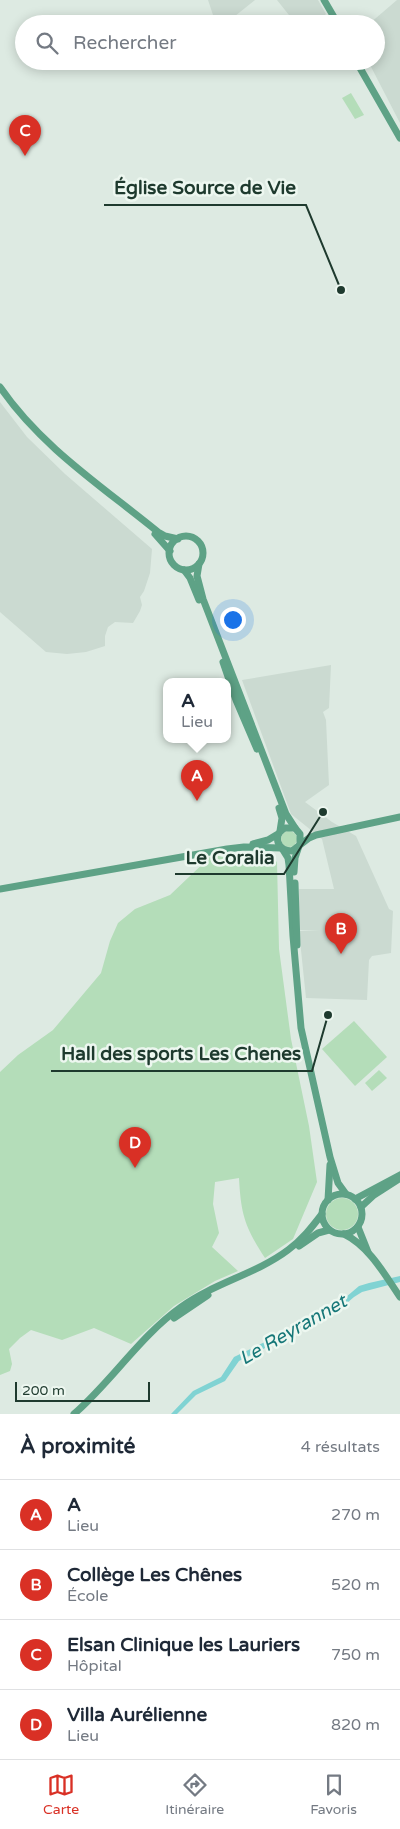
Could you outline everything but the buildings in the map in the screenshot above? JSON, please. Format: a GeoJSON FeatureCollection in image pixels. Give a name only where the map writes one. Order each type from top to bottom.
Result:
{"type":"FeatureCollection","features":[{"type":"Feature","properties":{"kind":"main road"},"geometry":{"type":"LineString","coordinates":[[320,0],[329,15]]}},
{"type":"Feature","properties":{"kind":"main road"},"geometry":{"type":"LineString","coordinates":[[324,0],[333,15]]}},
{"type":"Feature","properties":{"kind":"main road"},"geometry":{"type":"LineString","coordinates":[[362,70],[400,133]]}},
{"type":"Feature","properties":{"kind":"main road"},"geometry":{"type":"LineString","coordinates":[[362,70],[400,138]]}},
{"type":"Feature","properties":{"kind":"main road"},"geometry":{"type":"LineString","coordinates":[[0,387],[37,431],[81,472],[158,532],[178,539],[188,537],[198,542],[202,548],[203,554],[197,576],[203,599],[286,814],[301,838],[294,864],[298,936],[297,985]]}},
{"type":"Feature","properties":{"kind":"main road"},"geometry":{"type":"LineString","coordinates":[[0,393],[18,416],[58,456],[156,535],[170,551]]}},
{"type":"Feature","properties":{"kind":"main road"},"geometry":{"type":"LineString","coordinates":[[178,539],[173,544],[170,556],[173,564],[184,570],[193,585],[228,678]]}},
{"type":"Feature","properties":{"kind":"main road"},"geometry":{"type":"LineString","coordinates":[[184,570],[192,569],[199,564]]}},
{"type":"Feature","properties":{"kind":"main road"},"geometry":{"type":"LineString","coordinates":[[231,687],[281,813],[278,843],[288,858],[289,865],[301,1028],[330,1157],[338,1183],[346,1194],[355,1199],[361,1207],[362,1214],[358,1227],[354,1231],[344,1234],[329,1230],[325,1225],[322,1214]]}},
{"type":"Feature","properties":{"kind":"main road"},"geometry":{"type":"LineString","coordinates":[[0,889],[244,847],[268,840],[288,827],[297,830],[319,831],[400,817]]}},
{"type":"Feature","properties":{"kind":"main road"},"geometry":{"type":"LineString","coordinates":[[244,847],[292,851],[316,835],[379,821]]}},
{"type":"Feature","properties":{"kind":"main road"},"geometry":{"type":"LineString","coordinates":[[81,1414],[163,1327],[177,1315],[211,1293],[287,1252],[305,1235],[322,1214],[328,1200],[330,1157]]}},
{"type":"Feature","properties":{"kind":"main road"},"geometry":{"type":"LineString","coordinates":[[355,1199],[400,1177]]}},
{"type":"Feature","properties":{"kind":"main road"},"geometry":{"type":"LineString","coordinates":[[361,1207],[374,1195],[400,1177]]}},
{"type":"Feature","properties":{"kind":"main road"},"geometry":{"type":"LineString","coordinates":[[328,1200],[333,1196],[346,1194]]}},
{"type":"Feature","properties":{"kind":"main road"},"geometry":{"type":"LineString","coordinates":[[358,1227],[369,1254]]}},
{"type":"Feature","properties":{"kind":"main road"},"geometry":{"type":"LineString","coordinates":[[74,1414],[152,1332],[179,1308],[209,1289],[290,1254],[318,1233],[329,1230]]}},
{"type":"Feature","properties":{"kind":"main road"},"geometry":{"type":"LineString","coordinates":[[344,1234],[357,1242],[369,1254],[400,1297]]}},
{"type":"Feature","properties":{"kind":"shaded area"},"geometry":{"type":"Polygon","coordinates":[[[208,0],[255,0],[236,15],[213,15],[208,0]]]}},
{"type":"Feature","properties":{"kind":"shaded area"},"geometry":{"type":"Polygon","coordinates":[[[277,0],[318,0],[326,14],[325,15],[289,15],[277,0]]]}},
{"type":"Feature","properties":{"kind":"shaded area"},"geometry":{"type":"Polygon","coordinates":[[[397,0],[400,0],[400,123],[373,70],[385,70],[385,15],[380,15],[397,0]]]}},
{"type":"Feature","properties":{"kind":"shaded area"},"geometry":{"type":"Polygon","coordinates":[[[0,402],[27,437],[65,474],[152,549],[150,573],[140,597],[142,605],[140,611],[133,623],[115,622],[108,627],[105,636],[105,646],[86,652],[67,654],[46,652],[0,612],[0,402]]]}},
{"type":"Feature","properties":{"kind":"shaded area"},"geometry":{"type":"Polygon","coordinates":[[[331,665],[329,708],[323,712],[326,720],[329,785],[305,802],[332,822],[356,836],[389,909],[393,911],[391,953],[372,956],[369,960],[367,1000],[306,998],[299,931],[320,930],[299,930],[299,889],[334,889],[322,839],[291,814],[242,680],[331,665]]]}},
{"type":"Feature","properties":{"kind":"green space"},"geometry":{"type":"Polygon","coordinates":[[[351,93],[364,115],[355,119],[342,98],[351,93]]]}},
{"type":"Feature","properties":{"kind":"green space"},"geometry":{"type":"Polygon","coordinates":[[[289,831],[297,839],[289,847],[281,839],[289,831]]]}},
{"type":"Feature","properties":{"kind":"green space"},"geometry":{"type":"Polygon","coordinates":[[[265,852],[277,862],[279,949],[291,1039],[309,1126],[317,1182],[293,1239],[265,1258],[245,1220],[239,1178],[215,1182],[213,1204],[219,1233],[212,1247],[238,1271],[215,1281],[174,1306],[131,1344],[94,1328],[62,1340],[31,1330],[9,1349],[12,1364],[10,1371],[0,1375],[0,1072],[18,1055],[53,1030],[101,973],[110,941],[118,923],[135,909],[170,895],[210,857],[265,852]]]}},
{"type":"Feature","properties":{"kind":"green space"},"geometry":{"type":"Polygon","coordinates":[[[354,1021],[387,1057],[355,1086],[322,1049],[354,1021]]]}},
{"type":"Feature","properties":{"kind":"green space"},"geometry":{"type":"Polygon","coordinates":[[[379,1070],[387,1078],[372,1091],[365,1083],[379,1070]]]}},
{"type":"Feature","properties":{"kind":"green space"},"geometry":{"type":"Polygon","coordinates":[[[342,1198],[353,1203],[358,1214],[353,1225],[342,1230],[331,1225],[326,1214],[331,1203],[342,1198]]]}},
{"type":"Feature","properties":{"kind":"water","name":"Le Reyrannet"},"geometry":{"type":"Polygon","coordinates":[[[400,1276],[400,1282],[362,1292],[334,1314],[239,1361],[225,1381],[196,1395],[177,1414],[171,1414],[193,1391],[221,1377],[234,1357],[332,1309],[359,1286],[400,1276]]]}},
{"type":"Feature","properties":{"kind":"place","name":"Elsan Clinique les Lauriers"},"geometry":{"type":"Point","coordinates":[25,156]}},
{"type":"Feature","properties":{"kind":"place","name":"Église Source de Vie"},"geometry":{"type":"Point","coordinates":[341,290]}},
{"type":"Feature","properties":{"kind":"place","name":"A"},"geometry":{"type":"Point","coordinates":[197,801]}},
{"type":"Feature","properties":{"kind":"place","name":"Le Coralia"},"geometry":{"type":"Point","coordinates":[323,812]}},
{"type":"Feature","properties":{"kind":"place","name":"Collège Les Chênes"},"geometry":{"type":"Point","coordinates":[341,954]}},
{"type":"Feature","properties":{"kind":"place","name":"Hall des sports Les Chenes"},"geometry":{"type":"Point","coordinates":[328,1015]}},
{"type":"Feature","properties":{"kind":"place","name":"Villa Aurélienne"},"geometry":{"type":"Point","coordinates":[135,1168]}}]}
